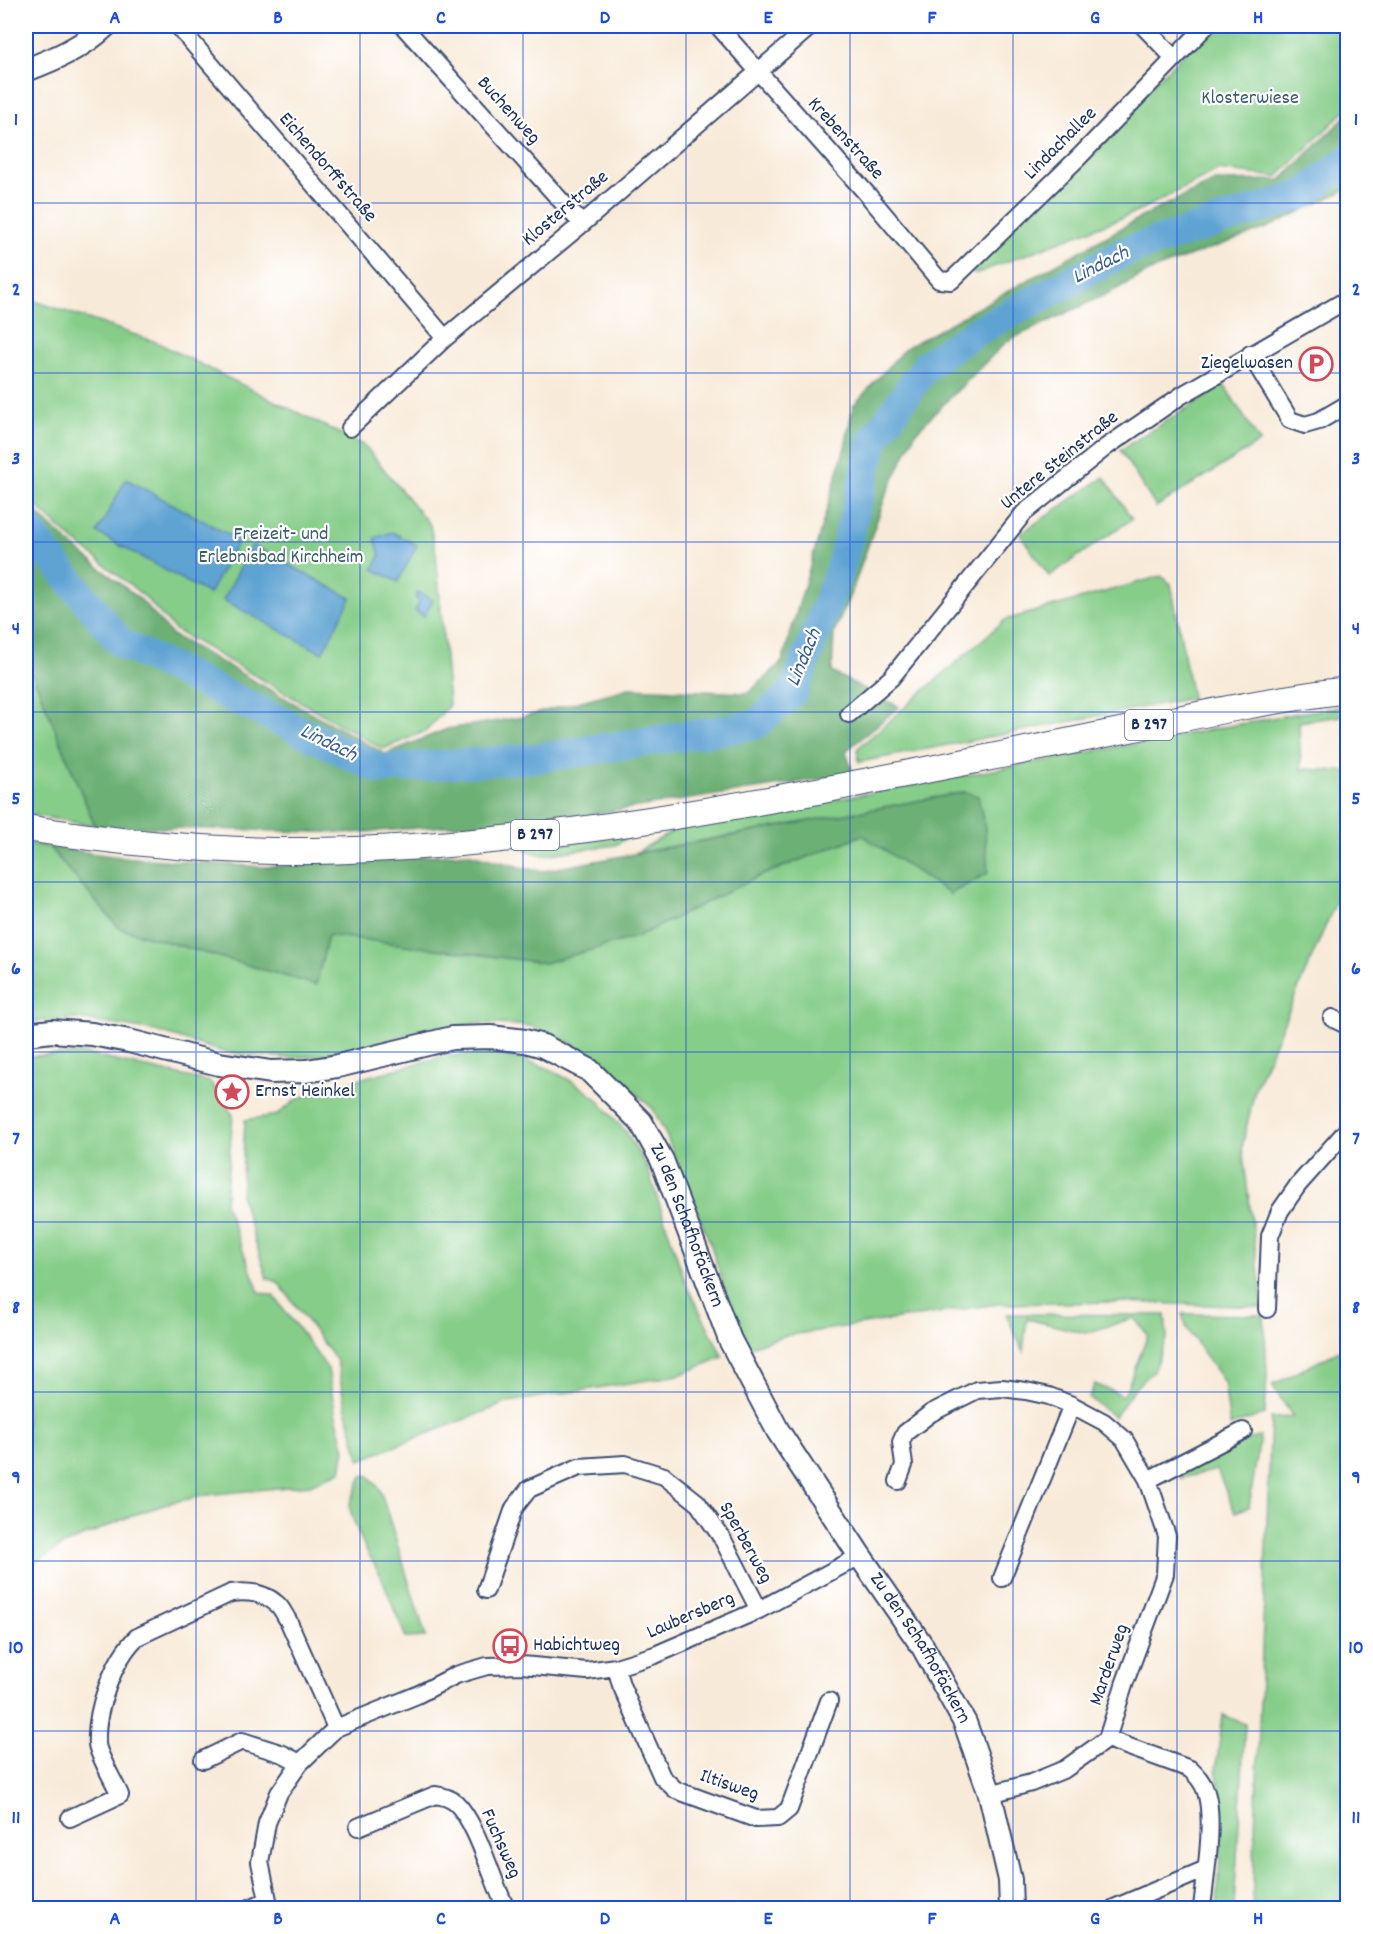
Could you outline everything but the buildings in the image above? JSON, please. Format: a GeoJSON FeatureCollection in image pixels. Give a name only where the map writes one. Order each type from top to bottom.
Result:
{"type":"FeatureCollection","features":[{"type":"Feature","properties":{"kind":"main road","name":"B 297"},"geometry":{"type":"LineString","coordinates":[[26,828],[124,842],[198,848],[312,851],[482,840],[675,816],[846,786],[1175,720],[1347,690]]}},
{"type":"Feature","properties":{"kind":"street"},"geometry":{"type":"LineString","coordinates":[[26,70],[57,58],[95,35],[105,26]]}},
{"type":"Feature","properties":{"kind":"street","name":"Eichendorffstraße"},"geometry":{"type":"LineString","coordinates":[[178,26],[445,338]]}},
{"type":"Feature","properties":{"kind":"street","name":"Buchenweg"},"geometry":{"type":"LineString","coordinates":[[403,26],[582,224]]}},
{"type":"Feature","properties":{"kind":"street","name":"Krebenstraße"},"geometry":{"type":"LineString","coordinates":[[718,26],[867,194],[939,280]]}},
{"type":"Feature","properties":{"kind":"street","name":"Klosterstraße"},"geometry":{"type":"LineString","coordinates":[[351,428],[445,338],[582,224],[811,26]]}},
{"type":"Feature","properties":{"kind":"street"},"geometry":{"type":"LineString","coordinates":[[1143,26],[1174,58]]}},
{"type":"Feature","properties":{"kind":"street","name":"Lindachallee"},"geometry":{"type":"LineString","coordinates":[[939,280],[951,281],[1079,157],[1206,26]]}},
{"type":"Feature","properties":{"kind":"street","name":"Untere Steinstraße"},"geometry":{"type":"LineString","coordinates":[[849,714],[891,678],[1024,513],[1106,447],[1182,395],[1347,299]]}},
{"type":"Feature","properties":{"kind":"street"},"geometry":{"type":"LineString","coordinates":[[1250,354],[1290,420],[1305,425],[1318,421],[1347,404]]}},
{"type":"Feature","properties":{"kind":"street"},"geometry":{"type":"LineString","coordinates":[[1332,1018],[1347,1026]]}},
{"type":"Feature","properties":{"kind":"street","name":"Zu den Schafhofäckern"},"geometry":{"type":"LineString","coordinates":[[26,1034],[52,1031],[92,1034],[219,1064],[271,1072],[306,1071],[338,1066],[452,1038],[491,1037],[525,1041],[543,1046],[589,1070],[641,1122],[662,1160],[730,1340],[778,1431],[923,1647],[964,1723],[990,1794],[1010,1880],[1011,1908]]}},
{"type":"Feature","properties":{"kind":"street"},"geometry":{"type":"LineString","coordinates":[[1267,1309],[1270,1236],[1280,1211],[1298,1185],[1347,1129]]}},
{"type":"Feature","properties":{"kind":"street","name":"Marderweg"},"geometry":{"type":"LineString","coordinates":[[898,1481],[904,1465],[902,1442],[905,1433],[931,1413],[977,1390],[1014,1389],[1049,1396],[1104,1422],[1124,1439],[1148,1480],[1167,1536],[1165,1574],[1125,1682],[1107,1739]]}},
{"type":"Feature","properties":{"kind":"street"},"geometry":{"type":"LineString","coordinates":[[1002,1578],[1072,1405]]}},
{"type":"Feature","properties":{"kind":"street"},"geometry":{"type":"LineString","coordinates":[[1148,1480],[1243,1431]]}},
{"type":"Feature","properties":{"kind":"street","name":"Sperberweg"},"geometry":{"type":"LineString","coordinates":[[486,1590],[514,1508],[529,1489],[579,1467],[625,1464],[664,1476],[696,1502],[722,1538],[759,1611]]}},
{"type":"Feature","properties":{"kind":"street","name":"Laubersberg"},"geometry":{"type":"LineString","coordinates":[[270,1904],[260,1862],[267,1823],[279,1793],[300,1763],[336,1728],[417,1695],[456,1675],[487,1666],[522,1665],[587,1671],[616,1667],[655,1655],[759,1611],[860,1556]]}},
{"type":"Feature","properties":{"kind":"street"},"geometry":{"type":"LineString","coordinates":[[70,1818],[120,1795],[97,1746],[100,1714],[110,1679],[127,1646],[137,1637],[231,1593],[246,1591],[261,1595],[277,1604],[288,1620],[336,1728]]}},
{"type":"Feature","properties":{"kind":"street","name":"Iltisweg"},"geometry":{"type":"LineString","coordinates":[[616,1667],[621,1685],[662,1777],[676,1790],[756,1819],[778,1818],[789,1809],[829,1701]]}},
{"type":"Feature","properties":{"kind":"street"},"geometry":{"type":"LineString","coordinates":[[990,1794],[1031,1784],[1065,1768],[1107,1739],[1184,1767],[1198,1776],[1206,1791],[1210,1811],[1202,1908]]}},
{"type":"Feature","properties":{"kind":"street"},"geometry":{"type":"LineString","coordinates":[[203,1760],[242,1742],[284,1754],[300,1763]]}},
{"type":"Feature","properties":{"kind":"street","name":"Fuchsweg"},"geometry":{"type":"LineString","coordinates":[[358,1827],[435,1795],[455,1802],[467,1815],[500,1907]]}},
{"type":"Feature","properties":{"kind":"street"},"geometry":{"type":"LineString","coordinates":[[1114,1908],[1206,1869]]}},
{"type":"Feature","properties":{"kind":"street"},"geometry":{"type":"LineString","coordinates":[[250,1908],[270,1904]]}},
{"type":"Feature","properties":{"kind":"green space","name":"Klosterwiese"},"geometry":{"type":"Polygon","coordinates":[[[1211,26],[1347,26],[1347,109],[1277,177],[1219,170],[1137,212],[975,274],[969,269],[1211,26]]]}},
{"type":"Feature","properties":{"kind":"green space"},"geometry":{"type":"Polygon","coordinates":[[[1347,115],[1347,189],[1267,228],[1152,270],[1007,341],[916,432],[886,495],[853,588],[834,633],[832,672],[899,707],[846,751],[853,774],[579,816],[351,833],[95,826],[33,675],[26,671],[26,503],[74,547],[142,601],[172,635],[385,754],[447,729],[523,717],[629,688],[748,693],[782,662],[845,447],[853,406],[904,349],[1147,214],[1215,181],[1281,180],[1347,115]]]}},
{"type":"Feature","properties":{"kind":"green space","name":"Freizeit- und Erlebnisbad Kirchheim"},"geometry":{"type":"Polygon","coordinates":[[[26,298],[156,342],[365,446],[430,525],[436,553],[449,705],[426,731],[383,749],[175,630],[145,597],[66,534],[26,496],[26,298]]]}},
{"type":"Feature","properties":{"kind":"green space"},"geometry":{"type":"Polygon","coordinates":[[[1224,385],[1260,442],[1156,507],[1120,450],[1224,385]]]}},
{"type":"Feature","properties":{"kind":"green space"},"geometry":{"type":"Polygon","coordinates":[[[1104,477],[1132,519],[1049,576],[1020,534],[1104,477]]]}},
{"type":"Feature","properties":{"kind":"green space"},"geometry":{"type":"Polygon","coordinates":[[[1161,576],[1171,584],[1192,698],[859,762],[857,749],[1005,620],[1161,576]]]}},
{"type":"Feature","properties":{"kind":"green space"},"geometry":{"type":"Polygon","coordinates":[[[26,671],[33,675],[95,826],[26,814],[26,671]]]}},
{"type":"Feature","properties":{"kind":"green space"},"geometry":{"type":"Polygon","coordinates":[[[1347,706],[1347,715],[1299,722],[1301,769],[1347,771],[1347,876],[1255,1089],[1242,1147],[1263,1307],[1120,1302],[998,1304],[783,1336],[747,1348],[738,1334],[711,1245],[667,1137],[653,1109],[606,1066],[571,1043],[531,1026],[481,1023],[405,1035],[327,1055],[289,1058],[223,1052],[156,1031],[77,1019],[26,1022],[26,843],[49,847],[119,928],[316,985],[328,935],[545,963],[862,835],[950,894],[965,792],[635,853],[677,829],[1347,706]]]}},
{"type":"Feature","properties":{"kind":"green space"},"geometry":{"type":"Polygon","coordinates":[[[965,792],[978,796],[985,828],[988,873],[950,894],[862,835],[757,877],[639,936],[545,963],[328,935],[316,985],[119,928],[49,847],[120,857],[263,867],[467,853],[542,871],[965,792]]]}},
{"type":"Feature","properties":{"kind":"green space"},"geometry":{"type":"Polygon","coordinates":[[[631,836],[615,845],[543,855],[518,848],[631,836]]]}},
{"type":"Feature","properties":{"kind":"green space"},"geometry":{"type":"Polygon","coordinates":[[[490,1053],[521,1059],[547,1068],[575,1083],[596,1098],[626,1132],[647,1167],[686,1284],[723,1357],[679,1375],[509,1402],[360,1460],[345,1406],[337,1361],[278,1282],[267,1278],[241,1197],[245,1120],[277,1115],[297,1099],[359,1079],[445,1056],[490,1053]]]}},
{"type":"Feature","properties":{"kind":"green space"},"geometry":{"type":"Polygon","coordinates":[[[85,1054],[210,1082],[233,1115],[225,1204],[259,1292],[274,1296],[328,1369],[335,1412],[345,1449],[341,1471],[310,1485],[214,1494],[173,1502],[136,1514],[63,1545],[26,1569],[26,1056],[85,1054]]]}},
{"type":"Feature","properties":{"kind":"green space"},"geometry":{"type":"Polygon","coordinates":[[[1006,1314],[1165,1315],[1167,1337],[1153,1371],[1134,1389],[1115,1417],[1089,1398],[1095,1384],[1124,1396],[1148,1335],[1134,1318],[1086,1333],[1027,1319],[1023,1351],[1006,1314]]]}},
{"type":"Feature","properties":{"kind":"green space"},"geometry":{"type":"Polygon","coordinates":[[[1182,1314],[1264,1315],[1267,1374],[1265,1414],[1230,1426],[1224,1382],[1187,1329],[1182,1314]]]}},
{"type":"Feature","properties":{"kind":"green space"},"geometry":{"type":"Polygon","coordinates":[[[1347,1347],[1347,1908],[1252,1908],[1271,1418],[1293,1417],[1272,1385],[1347,1347]]]}},
{"type":"Feature","properties":{"kind":"green space"},"geometry":{"type":"Polygon","coordinates":[[[1260,1437],[1249,1507],[1235,1512],[1217,1470],[1181,1478],[1180,1471],[1240,1441],[1260,1437]]]}},
{"type":"Feature","properties":{"kind":"green space"},"geometry":{"type":"Polygon","coordinates":[[[368,1475],[380,1489],[426,1637],[406,1638],[381,1576],[354,1522],[349,1506],[362,1476],[368,1475]]]}},
{"type":"Feature","properties":{"kind":"green space"},"geometry":{"type":"Polygon","coordinates":[[[1223,1715],[1245,1724],[1234,1908],[1217,1908],[1223,1807],[1216,1769],[1223,1715]]]}},
{"type":"Feature","properties":{"kind":"water"},"geometry":{"type":"Polygon","coordinates":[[[126,479],[239,540],[209,594],[97,533],[126,479]]]}},
{"type":"Feature","properties":{"kind":"water"},"geometry":{"type":"Polygon","coordinates":[[[392,532],[417,545],[398,582],[373,569],[380,556],[375,538],[392,532]]]}},
{"type":"Feature","properties":{"kind":"water"},"geometry":{"type":"Polygon","coordinates":[[[252,545],[351,598],[322,653],[223,600],[252,545]]]}},
{"type":"Feature","properties":{"kind":"water"},"geometry":{"type":"Polygon","coordinates":[[[418,592],[433,600],[424,616],[415,611],[420,601],[415,598],[418,592]]]}},
{"type":"Feature","properties":{"kind":"waterway","name":"Lindach"},"geometry":{"type":"LineString","coordinates":[[26,527],[121,643],[379,769],[537,758],[755,725],[794,691],[841,566],[874,439],[928,363],[974,333],[1126,251],[1302,195],[1348,160]]}},
{"type":"Feature","properties":{"kind":"place","name":"Ziegelwasen"},"geometry":{"type":"Point","coordinates":[1316,364]}},
{"type":"Feature","properties":{"kind":"place","name":"Ernst Heinkel"},"geometry":{"type":"Point","coordinates":[232,1092]}},
{"type":"Feature","properties":{"kind":"place","name":"Habichtweg"},"geometry":{"type":"Point","coordinates":[510,1646]}}]}
